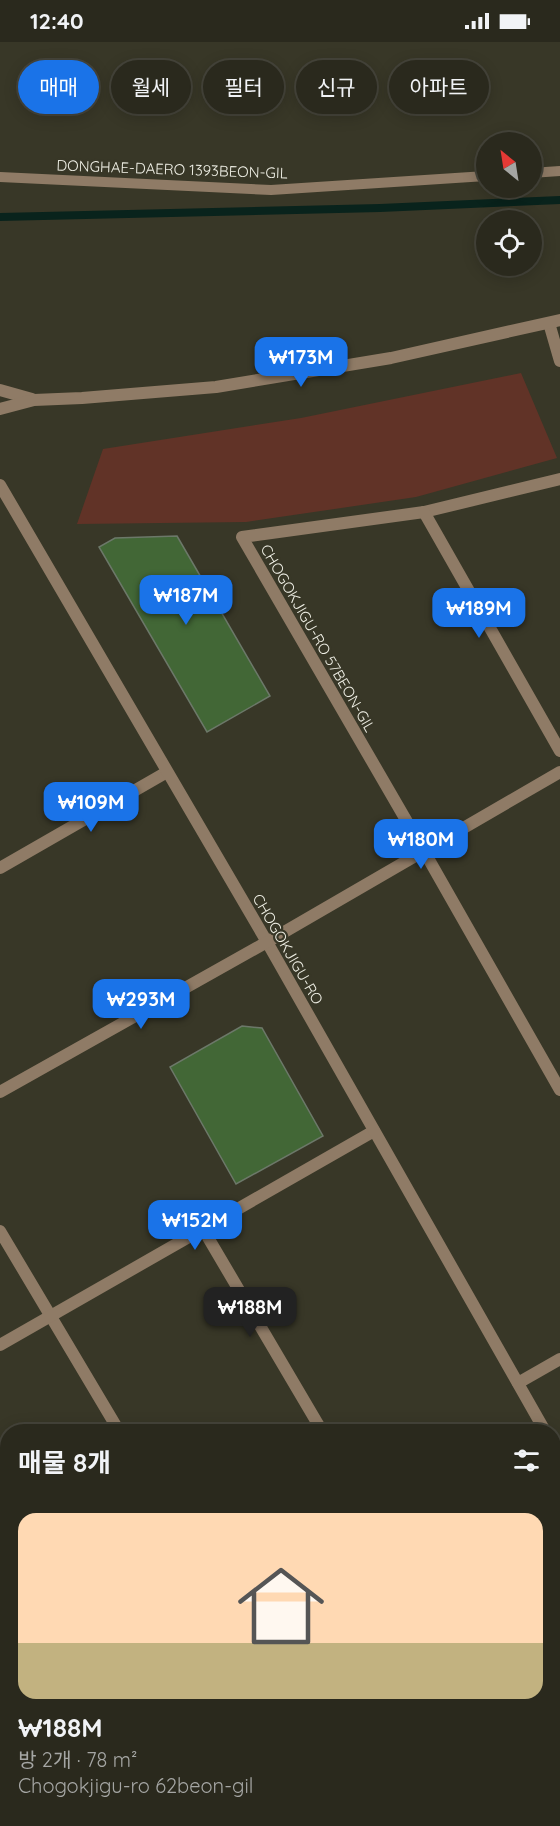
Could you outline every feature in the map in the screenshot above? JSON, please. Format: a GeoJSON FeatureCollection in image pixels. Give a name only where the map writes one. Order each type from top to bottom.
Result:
{"type":"FeatureCollection","features":[{"type":"Feature","properties":{"kind":"street"},"geometry":{"type":"LineString","coordinates":[[0,409],[34,399],[82,398],[216,387],[391,358],[554,322],[560,361]]}},
{"type":"Feature","properties":{"kind":"street"},"geometry":{"type":"LineString","coordinates":[[0,390],[34,399]]}},
{"type":"Feature","properties":{"kind":"street","name":"CHOGOKJIGU-RO 57BEON-GIL"},"geometry":{"type":"LineString","coordinates":[[560,479],[424,512],[242,537],[560,1090]]}},
{"type":"Feature","properties":{"kind":"street","name":"CHOGOKJIGU-RO"},"geometry":{"type":"LineString","coordinates":[[0,485],[267,942],[541,1424]]}},
{"type":"Feature","properties":{"kind":"street"},"geometry":{"type":"LineString","coordinates":[[424,512],[560,751]]}},
{"type":"Feature","properties":{"kind":"street"},"geometry":{"type":"LineString","coordinates":[[0,868],[167,772]]}},
{"type":"Feature","properties":{"kind":"street"},"geometry":{"type":"LineString","coordinates":[[0,1092],[267,942],[560,772]]}},
{"type":"Feature","properties":{"kind":"street"},"geometry":{"type":"LineString","coordinates":[[0,1345],[374,1131]]}},
{"type":"Feature","properties":{"kind":"street"},"geometry":{"type":"LineString","coordinates":[[203,1229],[318,1424]]}},
{"type":"Feature","properties":{"kind":"street"},"geometry":{"type":"LineString","coordinates":[[0,1231],[114,1424]]}},
{"type":"Feature","properties":{"kind":"street"},"geometry":{"type":"LineString","coordinates":[[518,1383],[560,1359]]}},
{"type":"Feature","properties":{"kind":"lane"},"geometry":{"type":"LineString","coordinates":[[542,172],[560,171]]}},
{"type":"Feature","properties":{"kind":"lane","name":"DONGHAE-DAERO 1393BEON-GIL"},"geometry":{"type":"LineString","coordinates":[[0,177],[271,190],[476,177]]}},
{"type":"Feature","properties":{"kind":"shaded area"},"geometry":{"type":"Polygon","coordinates":[[[521,373],[557,458],[416,497],[246,522],[77,524],[103,449],[301,418],[521,373]]]}},
{"type":"Feature","properties":{"kind":"building"},"geometry":{"type":"Polygon","coordinates":[[[177,536],[270,696],[207,732],[99,547],[115,538],[177,536]]]}},
{"type":"Feature","properties":{"kind":"building"},"geometry":{"type":"Polygon","coordinates":[[[242,1026],[262,1028],[323,1136],[236,1184],[170,1067],[242,1026]]]}},
{"type":"Feature","properties":{"kind":"waterway"},"geometry":{"type":"LineString","coordinates":[[0,217],[380,208],[560,200]]}}]}
